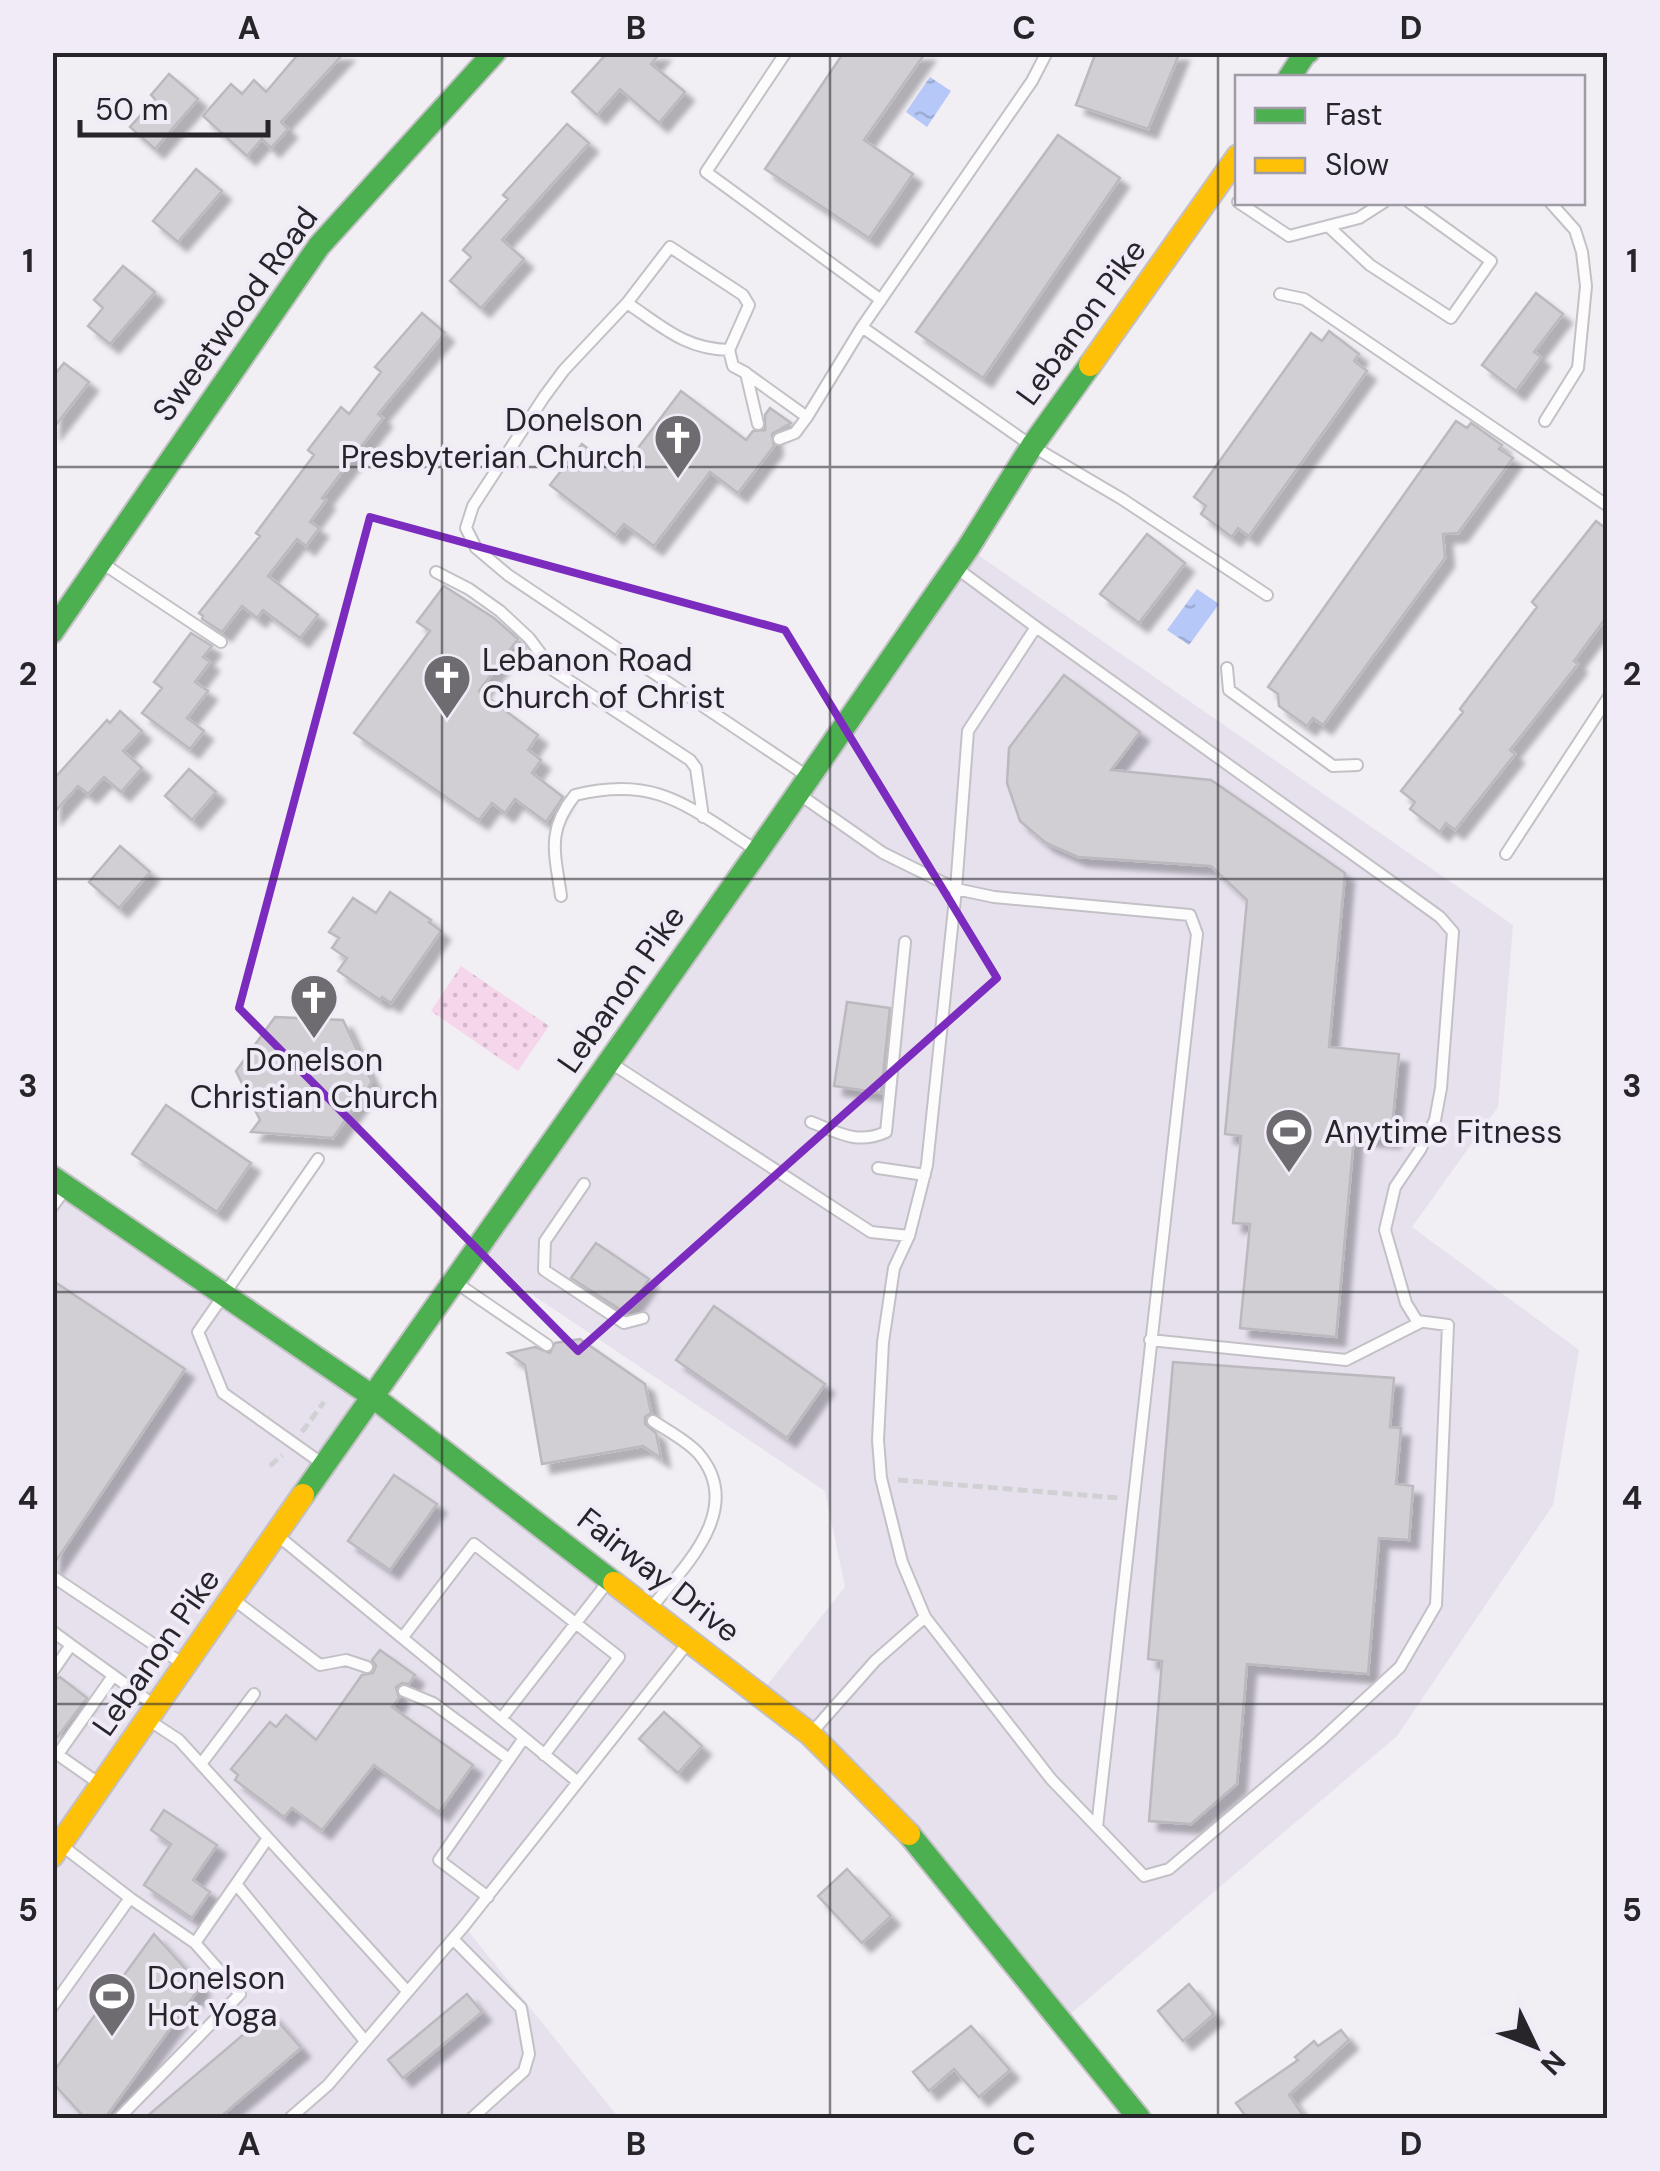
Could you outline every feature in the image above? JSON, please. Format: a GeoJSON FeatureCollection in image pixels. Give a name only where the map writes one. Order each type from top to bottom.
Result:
{"type":"FeatureCollection","features":[{"type":"Feature","properties":{"kind":"street","name":"Sweetwood Road"},"geometry":{"type":"LineString","coordinates":[[52,632],[319,246],[495,52]]}},
{"type":"Feature","properties":{"kind":"street"},"geometry":{"type":"LineString","coordinates":[[1291,75],[1306,53]]}},
{"type":"Feature","properties":{"kind":"street","name":"Lebanon Pike"},"geometry":{"type":"LineString","coordinates":[[55,1850],[758,851],[954,567],[1032,446],[1235,160]]}},
{"type":"Feature","properties":{"kind":"street","name":"Fairway Drive"},"geometry":{"type":"LineString","coordinates":[[60,1182],[372,1396],[810,1734],[896,1819],[1138,2118]]}},
{"type":"Feature","properties":{"kind":"lane"},"geometry":{"type":"LineString","coordinates":[[786,52],[706,172],[882,300]]}},
{"type":"Feature","properties":{"kind":"lane"},"geometry":{"type":"LineString","coordinates":[[779,439],[796,433],[862,327],[1032,81],[1047,52]]}},
{"type":"Feature","properties":{"kind":"lane"},"geometry":{"type":"LineString","coordinates":[[1216,188],[1235,200]]}},
{"type":"Feature","properties":{"kind":"lane"},"geometry":{"type":"LineString","coordinates":[[1242,205],[1289,236],[1360,218],[1380,205]]}},
{"type":"Feature","properties":{"kind":"lane"},"geometry":{"type":"LineString","coordinates":[[1328,226],[1370,264],[1451,318],[1491,261],[1414,205]]}},
{"type":"Feature","properties":{"kind":"lane"},"geometry":{"type":"LineString","coordinates":[[1544,422],[1578,368],[1586,286],[1582,252],[1574,230],[1553,205]]}},
{"type":"Feature","properties":{"kind":"lane"},"geometry":{"type":"LineString","coordinates":[[807,417],[732,366],[729,350],[749,305],[742,295],[670,247],[627,303],[544,397],[472,506],[466,528],[476,548],[508,575],[804,785],[883,853],[956,888],[994,897],[1190,914],[1197,934],[1097,1827]]}},
{"type":"Feature","properties":{"kind":"lane"},"geometry":{"type":"LineString","coordinates":[[1280,294],[1304,298],[1608,506]]}},
{"type":"Feature","properties":{"kind":"lane"},"geometry":{"type":"LineString","coordinates":[[627,303],[687,344],[729,350]]}},
{"type":"Feature","properties":{"kind":"lane"},"geometry":{"type":"LineString","coordinates":[[862,327],[1032,446],[1122,498],[1267,595]]}},
{"type":"Feature","properties":{"kind":"lane"},"geometry":{"type":"LineString","coordinates":[[746,373],[758,424]]}},
{"type":"Feature","properties":{"kind":"lane"},"geometry":{"type":"LineString","coordinates":[[100,562],[221,642]]}},
{"type":"Feature","properties":{"kind":"lane"},"geometry":{"type":"LineString","coordinates":[[954,567],[1393,883],[1454,932],[1435,1120],[1395,1187],[1384,1230],[1406,1303],[1417,1321],[1448,1325],[1436,1605],[1400,1667],[1320,1741],[1169,1869],[1144,1876],[1052,1779],[925,1617],[902,1562],[881,1478],[878,1440],[883,1342],[894,1268],[910,1236],[925,1175],[956,888],[968,732],[1036,627]]}},
{"type":"Feature","properties":{"kind":"lane"},"geometry":{"type":"LineString","coordinates":[[436,572],[485,600],[529,638],[553,670],[690,760],[696,768],[703,816]]}},
{"type":"Feature","properties":{"kind":"lane"},"geometry":{"type":"LineString","coordinates":[[1226,668],[1229,690],[1249,707],[1334,766],[1357,765]]}},
{"type":"Feature","properties":{"kind":"lane"},"geometry":{"type":"LineString","coordinates":[[1506,854],[1608,698]]}},
{"type":"Feature","properties":{"kind":"lane"},"geometry":{"type":"LineString","coordinates":[[561,896],[553,845],[555,825],[575,795],[610,786],[660,793],[758,851]]}},
{"type":"Feature","properties":{"kind":"lane"},"geometry":{"type":"LineString","coordinates":[[811,1122],[852,1138],[870,1139],[886,1132],[905,942]]}},
{"type":"Feature","properties":{"kind":"lane"},"geometry":{"type":"LineString","coordinates":[[610,1062],[871,1232],[910,1236]]}},
{"type":"Feature","properties":{"kind":"lane"},"geometry":{"type":"LineString","coordinates":[[318,1159],[198,1332],[223,1394],[325,1465]]}},
{"type":"Feature","properties":{"kind":"lane"},"geometry":{"type":"LineString","coordinates":[[878,1168],[925,1175]]}},
{"type":"Feature","properties":{"kind":"lane"},"geometry":{"type":"LineString","coordinates":[[52,1208],[60,1182]]}},
{"type":"Feature","properties":{"kind":"lane"},"geometry":{"type":"LineString","coordinates":[[584,1184],[545,1241],[544,1270],[624,1324],[643,1318]]}},
{"type":"Feature","properties":{"kind":"lane"},"geometry":{"type":"LineString","coordinates":[[454,1282],[547,1345]]}},
{"type":"Feature","properties":{"kind":"lane"},"geometry":{"type":"LineString","coordinates":[[1150,1340],[1346,1360],[1421,1322]]}},
{"type":"Feature","properties":{"kind":"lane"},"geometry":{"type":"LineString","coordinates":[[651,1609],[709,1530],[716,1501],[706,1467],[697,1453],[654,1421]]}},
{"type":"Feature","properties":{"kind":"lane"},"geometry":{"type":"LineString","coordinates":[[276,1535],[578,1782]]}},
{"type":"Feature","properties":{"kind":"lane"},"geometry":{"type":"LineString","coordinates":[[403,1638],[474,1544],[619,1657],[544,1754]]}},
{"type":"Feature","properties":{"kind":"lane"},"geometry":{"type":"LineString","coordinates":[[52,1576],[186,1665]]}},
{"type":"Feature","properties":{"kind":"lane"},"geometry":{"type":"LineString","coordinates":[[501,1719],[610,1578]]}},
{"type":"Feature","properties":{"kind":"lane"},"geometry":{"type":"LineString","coordinates":[[232,1599],[320,1664],[346,1660],[368,1667]]}},
{"type":"Feature","properties":{"kind":"lane"},"geometry":{"type":"LineString","coordinates":[[810,1734],[875,1662],[925,1617]]}},
{"type":"Feature","properties":{"kind":"lane"},"geometry":{"type":"LineString","coordinates":[[52,1631],[112,1676],[153,1714],[407,1991]]}},
{"type":"Feature","properties":{"kind":"lane"},"geometry":{"type":"LineString","coordinates":[[290,2118],[328,2085],[453,1939],[690,1639]]}},
{"type":"Feature","properties":{"kind":"lane"},"geometry":{"type":"LineString","coordinates":[[52,1671],[72,1645]]}},
{"type":"Feature","properties":{"kind":"lane"},"geometry":{"type":"LineString","coordinates":[[102,1785],[55,1752],[112,1676]]}},
{"type":"Feature","properties":{"kind":"lane"},"geometry":{"type":"LineString","coordinates":[[404,1691],[432,1703],[509,1758]]}},
{"type":"Feature","properties":{"kind":"lane"},"geometry":{"type":"LineString","coordinates":[[201,1764],[254,1694]]}},
{"type":"Feature","properties":{"kind":"lane"},"geometry":{"type":"LineString","coordinates":[[488,1897],[440,1860],[524,1738]]}},
{"type":"Feature","properties":{"kind":"lane"},"geometry":{"type":"LineString","coordinates":[[194,1943],[268,1838]]}},
{"type":"Feature","properties":{"kind":"lane"},"geometry":{"type":"LineString","coordinates":[[55,1850],[194,1943],[240,1994],[119,2118]]}},
{"type":"Feature","properties":{"kind":"lane"},"geometry":{"type":"LineString","coordinates":[[236,1884],[365,2041]]}},
{"type":"Feature","properties":{"kind":"lane"},"geometry":{"type":"LineString","coordinates":[[52,2006],[130,1898]]}},
{"type":"Feature","properties":{"kind":"lane"},"geometry":{"type":"LineString","coordinates":[[453,1939],[521,2008],[529,2054],[524,2071],[472,2118]]}},
{"type":"Feature","properties":{"kind":"path"},"geometry":{"type":"LineString","coordinates":[[898,1480],[1132,1499]]}},
{"type":"Feature","properties":{"kind":"highlighted area"},"geometry":{"type":"Polygon","coordinates":[[[370,517],[785,630],[997,978],[578,1351],[239,1008],[370,517]]]}},
{"type":"Feature","properties":{"kind":"shaded area"},"geometry":{"type":"Polygon","coordinates":[[[968,548],[1513,925],[1498,1107],[1412,1227],[1579,1350],[1553,1505],[1397,1736],[1061,2022],[896,1819],[760,1694],[845,1587],[825,1491],[473,1255],[968,548]]]}},
{"type":"Feature","properties":{"kind":"shaded area"},"geometry":{"type":"Polygon","coordinates":[[[461,966],[549,1026],[518,1071],[431,1011],[461,966]]]}},
{"type":"Feature","properties":{"kind":"shaded area"},"geometry":{"type":"Polygon","coordinates":[[[52,1175],[690,1639],[464,1926],[619,2118],[53,2118],[52,1175]]]}},
{"type":"Feature","properties":{"kind":"water"},"geometry":{"type":"Polygon","coordinates":[[[930,77],[951,91],[927,127],[906,112],[930,77]]]}},
{"type":"Feature","properties":{"kind":"water"},"geometry":{"type":"Polygon","coordinates":[[[1197,589],[1219,604],[1189,645],[1167,630],[1197,589]]]}},
{"type":"Feature","properties":{"kind":"building"},"geometry":{"type":"Polygon","coordinates":[[[300,52],[345,52],[281,122],[288,129],[271,148],[262,139],[247,156],[203,116],[231,84],[242,94],[254,80],[266,92],[300,52]]]}},
{"type":"Feature","properties":{"kind":"building"},"geometry":{"type":"Polygon","coordinates":[[[608,52],[661,52],[651,64],[685,92],[659,123],[620,89],[597,115],[572,92],[608,52]]]}},
{"type":"Feature","properties":{"kind":"building"},"geometry":{"type":"Polygon","coordinates":[[[844,52],[926,52],[864,140],[913,174],[869,238],[765,169],[844,52]]]}},
{"type":"Feature","properties":{"kind":"building"},"geometry":{"type":"Polygon","coordinates":[[[1096,52],[1180,52],[1148,129],[1076,105],[1096,52]]]}},
{"type":"Feature","properties":{"kind":"building"},"geometry":{"type":"Polygon","coordinates":[[[169,74],[198,99],[155,149],[130,127],[155,99],[151,95],[169,74]]]}},
{"type":"Feature","properties":{"kind":"building"},"geometry":{"type":"Polygon","coordinates":[[[567,124],[589,143],[502,240],[524,259],[481,308],[450,281],[471,257],[463,250],[508,199],[503,195],[567,124]]]}},
{"type":"Feature","properties":{"kind":"building"},"geometry":{"type":"Polygon","coordinates":[[[1058,135],[1120,178],[983,378],[916,332],[1058,135]]]}},
{"type":"Feature","properties":{"kind":"building"},"geometry":{"type":"Polygon","coordinates":[[[196,169],[222,191],[178,242],[153,221],[196,169]]]}},
{"type":"Feature","properties":{"kind":"building"},"geometry":{"type":"Polygon","coordinates":[[[123,266],[155,292],[110,344],[88,326],[103,308],[94,300],[123,266]]]}},
{"type":"Feature","properties":{"kind":"building"},"geometry":{"type":"Polygon","coordinates":[[[1536,293],[1563,314],[1534,352],[1541,357],[1516,391],[1482,365],[1536,293]]]}},
{"type":"Feature","properties":{"kind":"building"},"geometry":{"type":"Polygon","coordinates":[[[422,313],[445,333],[378,414],[383,418],[322,498],[326,500],[310,522],[319,528],[306,546],[297,539],[268,576],[318,615],[300,638],[263,610],[257,618],[242,606],[222,632],[202,619],[199,613],[260,536],[256,533],[314,455],[308,450],[341,407],[349,414],[381,372],[375,367],[422,313]]]}},
{"type":"Feature","properties":{"kind":"building"},"geometry":{"type":"Polygon","coordinates":[[[1329,331],[1359,354],[1354,361],[1367,371],[1249,536],[1238,528],[1232,537],[1201,514],[1206,506],[1194,497],[1311,333],[1322,341],[1329,331]]]}},
{"type":"Feature","properties":{"kind":"building"},"geometry":{"type":"Polygon","coordinates":[[[64,363],[89,382],[52,430],[52,378],[64,363]]]}},
{"type":"Feature","properties":{"kind":"building"},"geometry":{"type":"Polygon","coordinates":[[[681,391],[746,440],[753,431],[765,430],[765,415],[770,408],[791,423],[772,434],[774,446],[738,493],[710,472],[654,546],[624,524],[615,535],[550,485],[582,444],[616,470],[626,457],[629,460],[681,391]]]}},
{"type":"Feature","properties":{"kind":"building"},"geometry":{"type":"Polygon","coordinates":[[[1456,421],[1467,428],[1471,423],[1513,458],[1458,533],[1443,534],[1445,558],[1323,725],[1313,718],[1307,726],[1279,706],[1278,694],[1268,687],[1456,421]]]}},
{"type":"Feature","properties":{"kind":"building"},"geometry":{"type":"Polygon","coordinates":[[[1596,521],[1608,530],[1608,615],[1574,661],[1578,664],[1510,750],[1515,754],[1455,830],[1446,823],[1440,832],[1410,809],[1415,802],[1401,791],[1537,607],[1532,602],[1596,521]]]}},
{"type":"Feature","properties":{"kind":"building"},"geometry":{"type":"Polygon","coordinates":[[[1147,534],[1185,563],[1139,623],[1100,594],[1147,534]]]}},
{"type":"Feature","properties":{"kind":"building"},"geometry":{"type":"Polygon","coordinates":[[[444,586],[494,618],[518,639],[479,691],[538,735],[528,750],[541,760],[532,773],[563,797],[546,822],[515,799],[505,813],[492,803],[479,820],[354,733],[430,631],[417,622],[444,586]]]}},
{"type":"Feature","properties":{"kind":"building"},"geometry":{"type":"Polygon","coordinates":[[[191,633],[212,646],[203,657],[210,662],[195,682],[208,691],[187,718],[204,731],[190,749],[142,713],[162,688],[154,682],[191,633]]]}},
{"type":"Feature","properties":{"kind":"building"},"geometry":{"type":"Polygon","coordinates":[[[1064,675],[1140,732],[1111,770],[1211,780],[1345,873],[1329,1047],[1399,1054],[1391,1139],[1354,1136],[1336,1337],[1240,1328],[1250,1224],[1233,1223],[1241,1136],[1225,1134],[1247,900],[1211,866],[1078,857],[1046,843],[1020,821],[1007,783],[1009,748],[1064,675]]]}},
{"type":"Feature","properties":{"kind":"building"},"geometry":{"type":"Polygon","coordinates":[[[120,711],[142,731],[123,751],[142,768],[121,792],[104,777],[88,794],[78,786],[52,815],[52,781],[107,720],[110,723],[120,711]]]}},
{"type":"Feature","properties":{"kind":"building"},"geometry":{"type":"Polygon","coordinates":[[[189,769],[216,792],[192,820],[165,796],[189,769]]]}},
{"type":"Feature","properties":{"kind":"building"},"geometry":{"type":"Polygon","coordinates":[[[120,846],[150,872],[119,908],[89,882],[120,846]]]}},
{"type":"Feature","properties":{"kind":"building"},"geometry":{"type":"Polygon","coordinates":[[[390,892],[441,931],[391,1003],[382,997],[380,1000],[338,971],[347,958],[332,948],[339,938],[329,932],[353,898],[376,913],[390,892]]]}},
{"type":"Feature","properties":{"kind":"building"},"geometry":{"type":"Polygon","coordinates":[[[847,1002],[890,1008],[881,1093],[834,1086],[847,1002]]]}},
{"type":"Feature","properties":{"kind":"building"},"geometry":{"type":"Polygon","coordinates":[[[275,1017],[343,1020],[372,1082],[333,1138],[251,1132],[260,1120],[236,1071],[275,1017]]]}},
{"type":"Feature","properties":{"kind":"building"},"geometry":{"type":"Polygon","coordinates":[[[166,1105],[251,1163],[217,1212],[132,1154],[166,1105]]]}},
{"type":"Feature","properties":{"kind":"building"},"geometry":{"type":"Polygon","coordinates":[[[596,1243],[649,1279],[626,1313],[571,1278],[596,1243]]]}},
{"type":"Feature","properties":{"kind":"building"},"geometry":{"type":"Polygon","coordinates":[[[52,1280],[185,1369],[52,1567],[52,1280]]]}},
{"type":"Feature","properties":{"kind":"building"},"geometry":{"type":"Polygon","coordinates":[[[714,1306],[825,1384],[787,1438],[676,1360],[714,1306]]]}},
{"type":"Feature","properties":{"kind":"building"},"geometry":{"type":"Polygon","coordinates":[[[580,1339],[645,1384],[651,1413],[645,1417],[645,1424],[656,1433],[661,1458],[643,1446],[542,1464],[525,1365],[508,1353],[535,1347],[550,1353],[555,1343],[580,1339]]]}},
{"type":"Feature","properties":{"kind":"building"},"geometry":{"type":"Polygon","coordinates":[[[1173,1362],[1394,1378],[1390,1427],[1401,1428],[1396,1484],[1413,1486],[1409,1540],[1379,1538],[1368,1674],[1247,1664],[1237,1784],[1191,1824],[1149,1821],[1162,1661],[1148,1659],[1173,1362]]]}},
{"type":"Feature","properties":{"kind":"building"},"geometry":{"type":"Polygon","coordinates":[[[394,1475],[437,1504],[390,1570],[348,1541],[394,1475]]]}},
{"type":"Feature","properties":{"kind":"building"},"geometry":{"type":"Polygon","coordinates":[[[380,1650],[415,1675],[409,1684],[396,1687],[399,1698],[392,1707],[473,1765],[439,1812],[374,1765],[322,1830],[292,1808],[284,1817],[235,1780],[238,1775],[231,1769],[270,1722],[276,1727],[286,1715],[316,1740],[362,1675],[373,1673],[376,1666],[372,1660],[380,1650]]]}},
{"type":"Feature","properties":{"kind":"building"},"geometry":{"type":"Polygon","coordinates":[[[60,1677],[87,1698],[52,1744],[52,1680],[60,1677]]]}},
{"type":"Feature","properties":{"kind":"building"},"geometry":{"type":"Polygon","coordinates":[[[664,1712],[702,1746],[678,1773],[639,1739],[664,1712]]]}},
{"type":"Feature","properties":{"kind":"building"},"geometry":{"type":"Polygon","coordinates":[[[164,1810],[217,1845],[193,1880],[210,1892],[192,1918],[144,1885],[171,1844],[151,1830],[164,1810]]]}},
{"type":"Feature","properties":{"kind":"building"},"geometry":{"type":"Polygon","coordinates":[[[847,1869],[891,1916],[862,1943],[818,1896],[847,1869]]]}},
{"type":"Feature","properties":{"kind":"building"},"geometry":{"type":"Polygon","coordinates":[[[154,1934],[201,1986],[105,2118],[85,2118],[52,2082],[52,2074],[154,1934]]]}},
{"type":"Feature","properties":{"kind":"building"},"geometry":{"type":"Polygon","coordinates":[[[1189,1984],[1214,2014],[1183,2041],[1158,2011],[1189,1984]]]}},
{"type":"Feature","properties":{"kind":"building"},"geometry":{"type":"Polygon","coordinates":[[[467,1994],[482,2012],[403,2078],[388,2060],[467,1994]]]}},
{"type":"Feature","properties":{"kind":"building"},"geometry":{"type":"Polygon","coordinates":[[[270,2012],[301,2048],[219,2118],[145,2118],[270,2012]]]}},
{"type":"Feature","properties":{"kind":"building"},"geometry":{"type":"Polygon","coordinates":[[[971,2026],[1010,2070],[979,2097],[954,2069],[929,2091],[913,2072],[971,2026]]]}},
{"type":"Feature","properties":{"kind":"building"},"geometry":{"type":"Polygon","coordinates":[[[1341,2030],[1349,2040],[1289,2095],[1305,2118],[1247,2118],[1236,2103],[1298,2060],[1295,2057],[1314,2041],[1318,2046],[1341,2030]]]}},
{"type":"Feature","properties":{"kind":"traffic: fast"},"geometry":{"type":"LineString","coordinates":[[52,632],[319,246],[495,52]]}},
{"type":"Feature","properties":{"kind":"traffic: fast"},"geometry":{"type":"LineString","coordinates":[[1291,75],[1306,52]]}},
{"type":"Feature","properties":{"kind":"traffic: fast"},"geometry":{"type":"LineString","coordinates":[[1304,55],[1308,52]]}},
{"type":"Feature","properties":{"kind":"traffic: fast"},"geometry":{"type":"LineString","coordinates":[[303,1495],[758,851],[1090,365]]}},
{"type":"Feature","properties":{"kind":"traffic: fast"},"geometry":{"type":"LineString","coordinates":[[52,1177],[372,1396],[614,1583]]}},
{"type":"Feature","properties":{"kind":"traffic: fast"},"geometry":{"type":"LineString","coordinates":[[909,1834],[1139,2118]]}},
{"type":"Feature","properties":{"kind":"traffic: slow"},"geometry":{"type":"LineString","coordinates":[[1090,365],[1235,160]]}},
{"type":"Feature","properties":{"kind":"traffic: slow"},"geometry":{"type":"LineString","coordinates":[[52,1856],[303,1495]]}},
{"type":"Feature","properties":{"kind":"traffic: slow"},"geometry":{"type":"LineString","coordinates":[[614,1583],[810,1734],[909,1834]]}},
{"type":"Feature","properties":{"kind":"place","name":"Donelson Presbyterian Church"},"geometry":{"type":"Point","coordinates":[678,480]}},
{"type":"Feature","properties":{"kind":"place","name":"Lebanon Road Church of Christ"},"geometry":{"type":"Point","coordinates":[447,720]}},
{"type":"Feature","properties":{"kind":"place","name":"Donelson Christian Church"},"geometry":{"type":"Point","coordinates":[314,1040]}},
{"type":"Feature","properties":{"kind":"place","name":"Anytime Fitness"},"geometry":{"type":"Point","coordinates":[1289,1174]}},
{"type":"Feature","properties":{"kind":"place","name":"Donelson Hot Yoga"},"geometry":{"type":"Point","coordinates":[112,2038]}}]}
